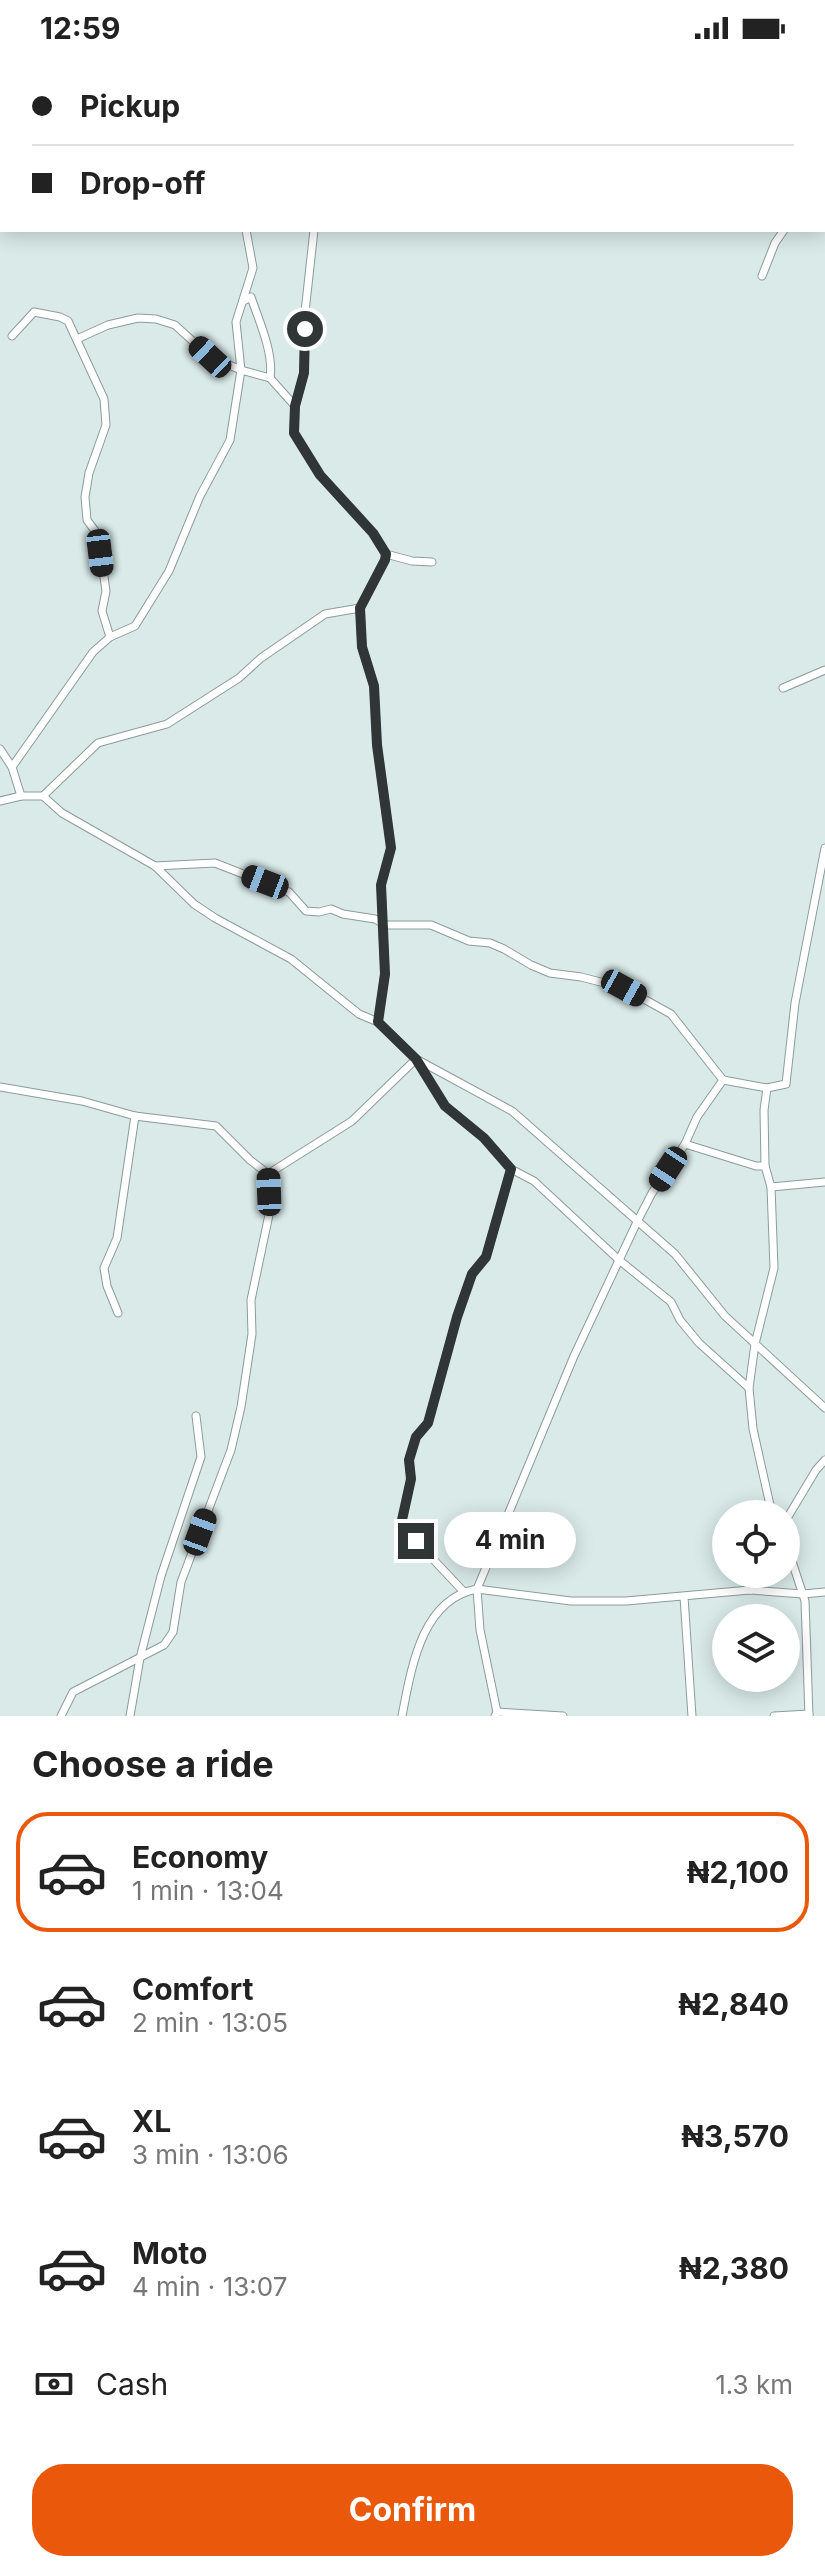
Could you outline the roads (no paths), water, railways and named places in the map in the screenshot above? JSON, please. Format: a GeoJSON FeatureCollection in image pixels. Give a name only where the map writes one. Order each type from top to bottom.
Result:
{"type":"FeatureCollection","features":[{"type":"Feature","properties":{"kind":"street"},"geometry":{"type":"LineString","coordinates":[[12,767],[93,652],[110,637],[135,626],[169,571],[200,496],[230,440],[241,370],[236,322],[253,268],[246,232]]}},
{"type":"Feature","properties":{"kind":"street"},"geometry":{"type":"LineString","coordinates":[[314,232],[305,312],[304,373],[295,406],[294,433],[320,475],[373,533],[386,554],[360,608],[362,647],[374,686],[377,745],[391,848],[381,885],[385,974],[378,1022]]}},
{"type":"Feature","properties":{"kind":"street"},"geometry":{"type":"LineString","coordinates":[[762,276],[783,232]]}},
{"type":"Feature","properties":{"kind":"street"},"geometry":{"type":"LineString","coordinates":[[243,301],[251,297],[267,348],[270,378]]}},
{"type":"Feature","properties":{"kind":"street"},"geometry":{"type":"LineString","coordinates":[[12,336],[34,312],[68,321],[104,399],[106,425],[89,473],[85,497],[87,520],[98,535],[106,591],[102,611],[110,637]]}},
{"type":"Feature","properties":{"kind":"street"},"geometry":{"type":"LineString","coordinates":[[77,339],[108,325],[138,318],[156,319],[175,325],[210,357],[270,378],[295,406]]}},
{"type":"Feature","properties":{"kind":"street"},"geometry":{"type":"LineString","coordinates":[[386,554],[412,561],[432,562]]}},
{"type":"Feature","properties":{"kind":"street"},"geometry":{"type":"LineString","coordinates":[[43,796],[98,743],[167,724],[239,678],[261,658],[325,614],[360,608]]}},
{"type":"Feature","properties":{"kind":"street"},"geometry":{"type":"LineString","coordinates":[[783,688],[825,670]]}},
{"type":"Feature","properties":{"kind":"street"},"geometry":{"type":"LineString","coordinates":[[0,749],[12,767],[21,796]]}},
{"type":"Feature","properties":{"kind":"street"},"geometry":{"type":"LineString","coordinates":[[0,801],[21,796],[43,796],[62,813],[155,866],[194,904],[291,959],[359,1014],[378,1022],[416,1059],[445,1106],[484,1138],[511,1169],[544,1188],[619,1260],[671,1302],[680,1320],[699,1343],[749,1388]]}},
{"type":"Feature","properties":{"kind":"street"},"geometry":{"type":"LineString","coordinates":[[155,866],[215,863],[289,892],[306,911],[331,909],[375,919],[385,925],[431,925],[458,937],[504,949],[550,973],[624,988],[671,1014],[723,1080],[767,1088],[786,1084],[795,1003],[825,848]]}},
{"type":"Feature","properties":{"kind":"street"},"geometry":{"type":"LineString","coordinates":[[268,1174],[352,1121],[416,1059]]}},
{"type":"Feature","properties":{"kind":"street"},"geometry":{"type":"LineString","coordinates":[[416,1059],[512,1111],[675,1254],[725,1316],[825,1408]]}},
{"type":"Feature","properties":{"kind":"street"},"geometry":{"type":"LineString","coordinates":[[563,1716],[496,1714],[480,1630],[477,1589],[574,1356],[637,1222],[652,1193],[685,1144],[697,1117],[723,1080]]}},
{"type":"Feature","properties":{"kind":"street"},"geometry":{"type":"LineString","coordinates":[[0,1087],[82,1101],[135,1116],[216,1126],[268,1174],[270,1210],[251,1300],[252,1334],[241,1407],[231,1450],[181,1582],[173,1632],[164,1645],[73,1692],[61,1716]]}},
{"type":"Feature","properties":{"kind":"street"},"geometry":{"type":"LineString","coordinates":[[767,1088],[764,1110],[765,1166],[771,1187],[774,1268],[755,1344],[749,1388],[753,1429],[769,1500]]}},
{"type":"Feature","properties":{"kind":"street"},"geometry":{"type":"LineString","coordinates":[[118,1313],[107,1286],[104,1268],[117,1238],[135,1116]]}},
{"type":"Feature","properties":{"kind":"street"},"geometry":{"type":"LineString","coordinates":[[685,1144],[765,1166]]}},
{"type":"Feature","properties":{"kind":"street"},"geometry":{"type":"LineString","coordinates":[[463,1591],[416,1541],[402,1520],[411,1479],[409,1460],[416,1437],[428,1423],[457,1317],[472,1274],[486,1257],[511,1169]]}},
{"type":"Feature","properties":{"kind":"street"},"geometry":{"type":"LineString","coordinates":[[771,1187],[825,1182]]}},
{"type":"Feature","properties":{"kind":"street"},"geometry":{"type":"LineString","coordinates":[[130,1716],[140,1658],[161,1576],[201,1457],[196,1416]]}},
{"type":"Feature","properties":{"kind":"street"},"geometry":{"type":"LineString","coordinates":[[798,1500],[825,1460]]}},
{"type":"Feature","properties":{"kind":"street"},"geometry":{"type":"LineString","coordinates":[[774,1716],[809,1715],[805,1601],[800,1585]]}},
{"type":"Feature","properties":{"kind":"street"},"geometry":{"type":"LineString","coordinates":[[402,1716],[411,1666],[423,1633],[438,1613],[463,1591],[477,1589],[571,1601],[626,1601],[750,1590],[803,1594],[825,1592]]}},
{"type":"Feature","properties":{"kind":"street"},"geometry":{"type":"LineString","coordinates":[[684,1597],[692,1716]]}}]}
